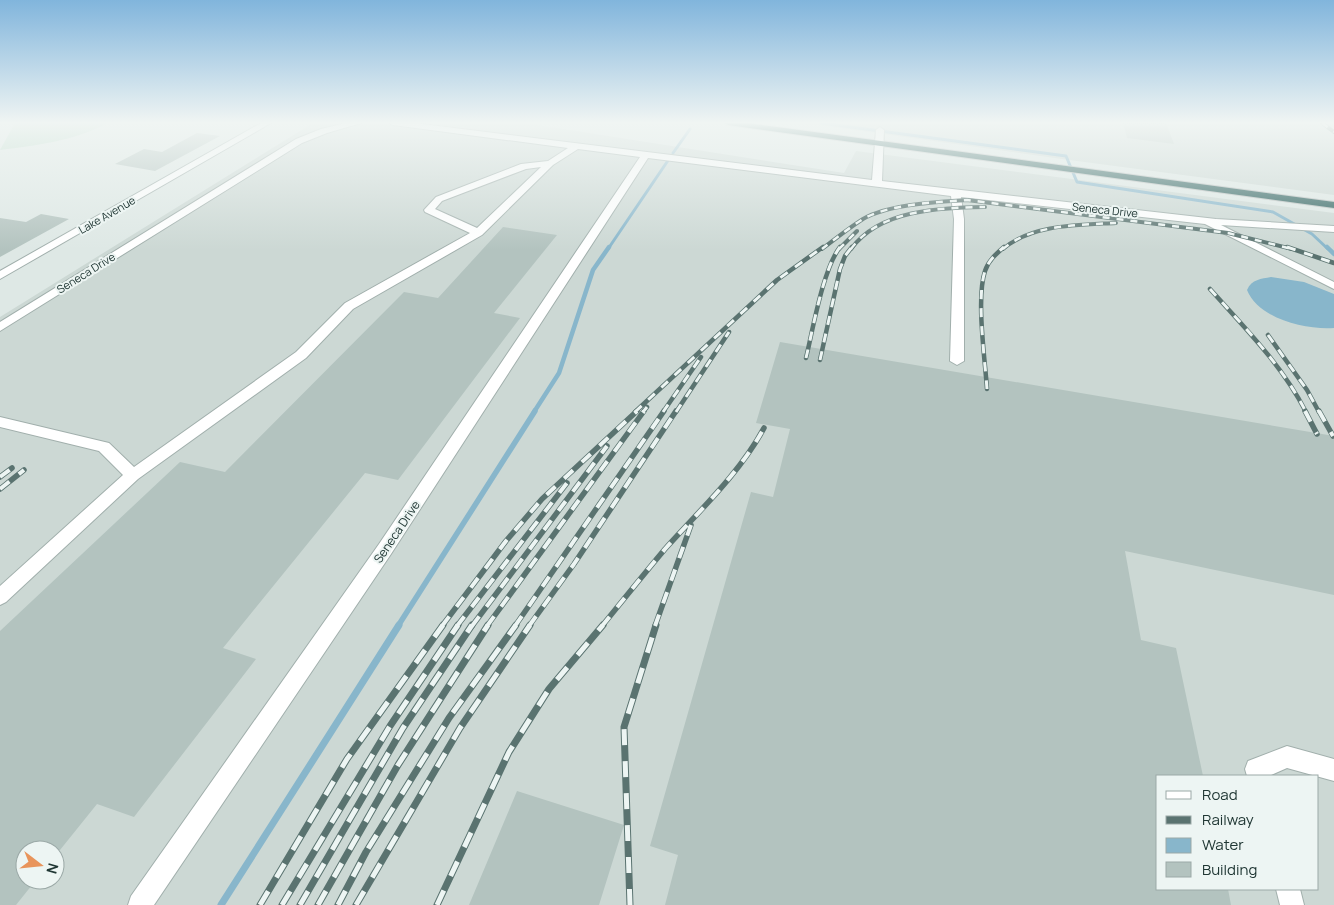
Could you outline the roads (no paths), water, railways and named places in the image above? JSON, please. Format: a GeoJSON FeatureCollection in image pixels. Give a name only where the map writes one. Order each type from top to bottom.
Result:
{"type":"FeatureCollection","features":[{"type":"Feature","properties":{"kind":"highway"},"geometry":{"type":"LineString","coordinates":[[1042,165],[1334,205]]}},
{"type":"Feature","properties":{"kind":"street","name":"Lake Avenue"},"geometry":{"type":"LineString","coordinates":[[0,276],[193,165]]}},
{"type":"Feature","properties":{"kind":"street","name":"Seneca Drive"},"geometry":{"type":"LineString","coordinates":[[0,327],[259,165]]}},
{"type":"Feature","properties":{"kind":"street"},"geometry":{"type":"LineString","coordinates":[[478,233],[429,210],[439,199],[524,166],[531,165]]}},
{"type":"Feature","properties":{"kind":"street"},"geometry":{"type":"LineString","coordinates":[[0,597],[133,474],[301,355],[349,306],[478,233],[548,165]]}},
{"type":"Feature","properties":{"kind":"street","name":"Seneca Drive"},"geometry":{"type":"LineString","coordinates":[[140,905],[386,549],[639,165]]}},
{"type":"Feature","properties":{"kind":"street","name":"Seneca Drive"},"geometry":{"type":"LineString","coordinates":[[735,165],[954,193],[1202,220],[1334,228]]}},
{"type":"Feature","properties":{"kind":"street"},"geometry":{"type":"LineString","coordinates":[[877,165],[877,183]]}},
{"type":"Feature","properties":{"kind":"street"},"geometry":{"type":"LineString","coordinates":[[954,193],[959,219],[957,361]]}},
{"type":"Feature","properties":{"kind":"street"},"geometry":{"type":"LineString","coordinates":[[1202,220],[1334,286]]}},
{"type":"Feature","properties":{"kind":"street"},"geometry":{"type":"LineString","coordinates":[[0,422],[104,447],[133,474]]}},
{"type":"Feature","properties":{"kind":"street"},"geometry":{"type":"LineString","coordinates":[[1258,775],[1256,769],[1287,757],[1334,770]]}},
{"type":"Feature","properties":{"kind":"street"},"geometry":{"type":"LineString","coordinates":[[1288,890],[1292,905]]}},
{"type":"Feature","properties":{"kind":"water"},"geometry":{"type":"Polygon","coordinates":[[[1271,277],[1304,282],[1334,294],[1334,328],[1297,325],[1284,321],[1262,308],[1253,300],[1247,290],[1254,282],[1271,277]]]}},
{"type":"Feature","properties":{"kind":"waterway"},"geometry":{"type":"LineString","coordinates":[[608,249],[665,165]]}},
{"type":"Feature","properties":{"kind":"waterway"},"geometry":{"type":"LineString","coordinates":[[1070,165],[1077,182],[1273,212],[1312,234],[1328,249]]}},
{"type":"Feature","properties":{"kind":"waterway"},"geometry":{"type":"LineString","coordinates":[[534,412],[559,373],[593,270],[609,247]]}},
{"type":"Feature","properties":{"kind":"waterway"},"geometry":{"type":"LineString","coordinates":[[1327,247],[1334,254]]}},
{"type":"Feature","properties":{"kind":"waterway"},"geometry":{"type":"LineString","coordinates":[[398,626],[535,411]]}},
{"type":"Feature","properties":{"kind":"waterway"},"geometry":{"type":"LineString","coordinates":[[221,905],[399,625]]}},
{"type":"Feature","properties":{"kind":"railway"},"geometry":{"type":"LineString","coordinates":[[822,249],[858,222],[874,214],[900,207],[967,200],[1228,233],[1292,249]]}},
{"type":"Feature","properties":{"kind":"railway"},"geometry":{"type":"LineString","coordinates":[[851,249],[863,236],[894,218],[930,210],[985,207]]}},
{"type":"Feature","properties":{"kind":"railway"},"geometry":{"type":"LineString","coordinates":[[1003,249],[1015,241],[1042,230],[1057,227],[1116,223]]}},
{"type":"Feature","properties":{"kind":"railway"},"geometry":{"type":"LineString","coordinates":[[839,249],[857,231]]}},
{"type":"Feature","properties":{"kind":"railway"},"geometry":{"type":"LineString","coordinates":[[635,412],[777,280],[823,247]]}},
{"type":"Feature","properties":{"kind":"railway"},"geometry":{"type":"LineString","coordinates":[[806,358],[828,270],[840,247]]}},
{"type":"Feature","properties":{"kind":"railway"},"geometry":{"type":"LineString","coordinates":[[820,360],[840,269],[845,256],[852,247]]}},
{"type":"Feature","properties":{"kind":"railway"},"geometry":{"type":"LineString","coordinates":[[987,389],[981,312],[982,283],[988,264],[1004,247]]}},
{"type":"Feature","properties":{"kind":"railway"},"geometry":{"type":"LineString","coordinates":[[1287,247],[1334,263]]}},
{"type":"Feature","properties":{"kind":"railway"},"geometry":{"type":"LineString","coordinates":[[1210,289],[1286,378],[1306,412]]}},
{"type":"Feature","properties":{"kind":"railway"},"geometry":{"type":"LineString","coordinates":[[676,412],[729,332]]}},
{"type":"Feature","properties":{"kind":"railway"},"geometry":{"type":"LineString","coordinates":[[1268,335],[1307,390],[1319,412]]}},
{"type":"Feature","properties":{"kind":"railway"},"geometry":{"type":"LineString","coordinates":[[663,412],[701,357]]}},
{"type":"Feature","properties":{"kind":"railway"},"geometry":{"type":"LineString","coordinates":[[643,412],[647,407]]}},
{"type":"Feature","properties":{"kind":"railway"},"geometry":{"type":"LineString","coordinates":[[442,626],[506,541],[542,499],[637,411]]}},
{"type":"Feature","properties":{"kind":"railway"},"geometry":{"type":"LineString","coordinates":[[487,626],[644,411]]}},
{"type":"Feature","properties":{"kind":"railway"},"geometry":{"type":"LineString","coordinates":[[515,626],[664,411]]}},
{"type":"Feature","properties":{"kind":"railway"},"geometry":{"type":"LineString","coordinates":[[529,626],[574,564],[676,411]]}},
{"type":"Feature","properties":{"kind":"railway"},"geometry":{"type":"LineString","coordinates":[[1305,411],[1317,434]]}},
{"type":"Feature","properties":{"kind":"railway"},"geometry":{"type":"LineString","coordinates":[[1319,411],[1333,436]]}},
{"type":"Feature","properties":{"kind":"railway"},"geometry":{"type":"LineString","coordinates":[[602,626],[665,549],[731,476],[764,428]]}},
{"type":"Feature","properties":{"kind":"railway"},"geometry":{"type":"LineString","coordinates":[[472,626],[607,446]]}},
{"type":"Feature","properties":{"kind":"railway"},"geometry":{"type":"LineString","coordinates":[[0,477],[12,468]]}},
{"type":"Feature","properties":{"kind":"railway"},"geometry":{"type":"LineString","coordinates":[[0,489],[24,470]]}},
{"type":"Feature","properties":{"kind":"railway"},"geometry":{"type":"LineString","coordinates":[[457,626],[567,483]]}},
{"type":"Feature","properties":{"kind":"railway"},"geometry":{"type":"LineString","coordinates":[[655,626],[691,525]]}},
{"type":"Feature","properties":{"kind":"railway"},"geometry":{"type":"LineString","coordinates":[[260,905],[347,759],[443,625]]}},
{"type":"Feature","properties":{"kind":"railway"},"geometry":{"type":"LineString","coordinates":[[282,905],[390,726],[458,625]]}},
{"type":"Feature","properties":{"kind":"railway"},"geometry":{"type":"LineString","coordinates":[[300,905],[403,728],[472,625]]}},
{"type":"Feature","properties":{"kind":"railway"},"geometry":{"type":"LineString","coordinates":[[318,905],[398,765],[488,625]]}},
{"type":"Feature","properties":{"kind":"railway"},"geometry":{"type":"LineString","coordinates":[[338,905],[366,852],[449,718],[516,625]]}},
{"type":"Feature","properties":{"kind":"railway"},"geometry":{"type":"LineString","coordinates":[[356,905],[460,728],[530,625]]}},
{"type":"Feature","properties":{"kind":"railway"},"geometry":{"type":"LineString","coordinates":[[437,905],[509,752],[549,689],[603,625]]}},
{"type":"Feature","properties":{"kind":"railway"},"geometry":{"type":"LineString","coordinates":[[630,905],[624,727],[656,625]]}}]}
